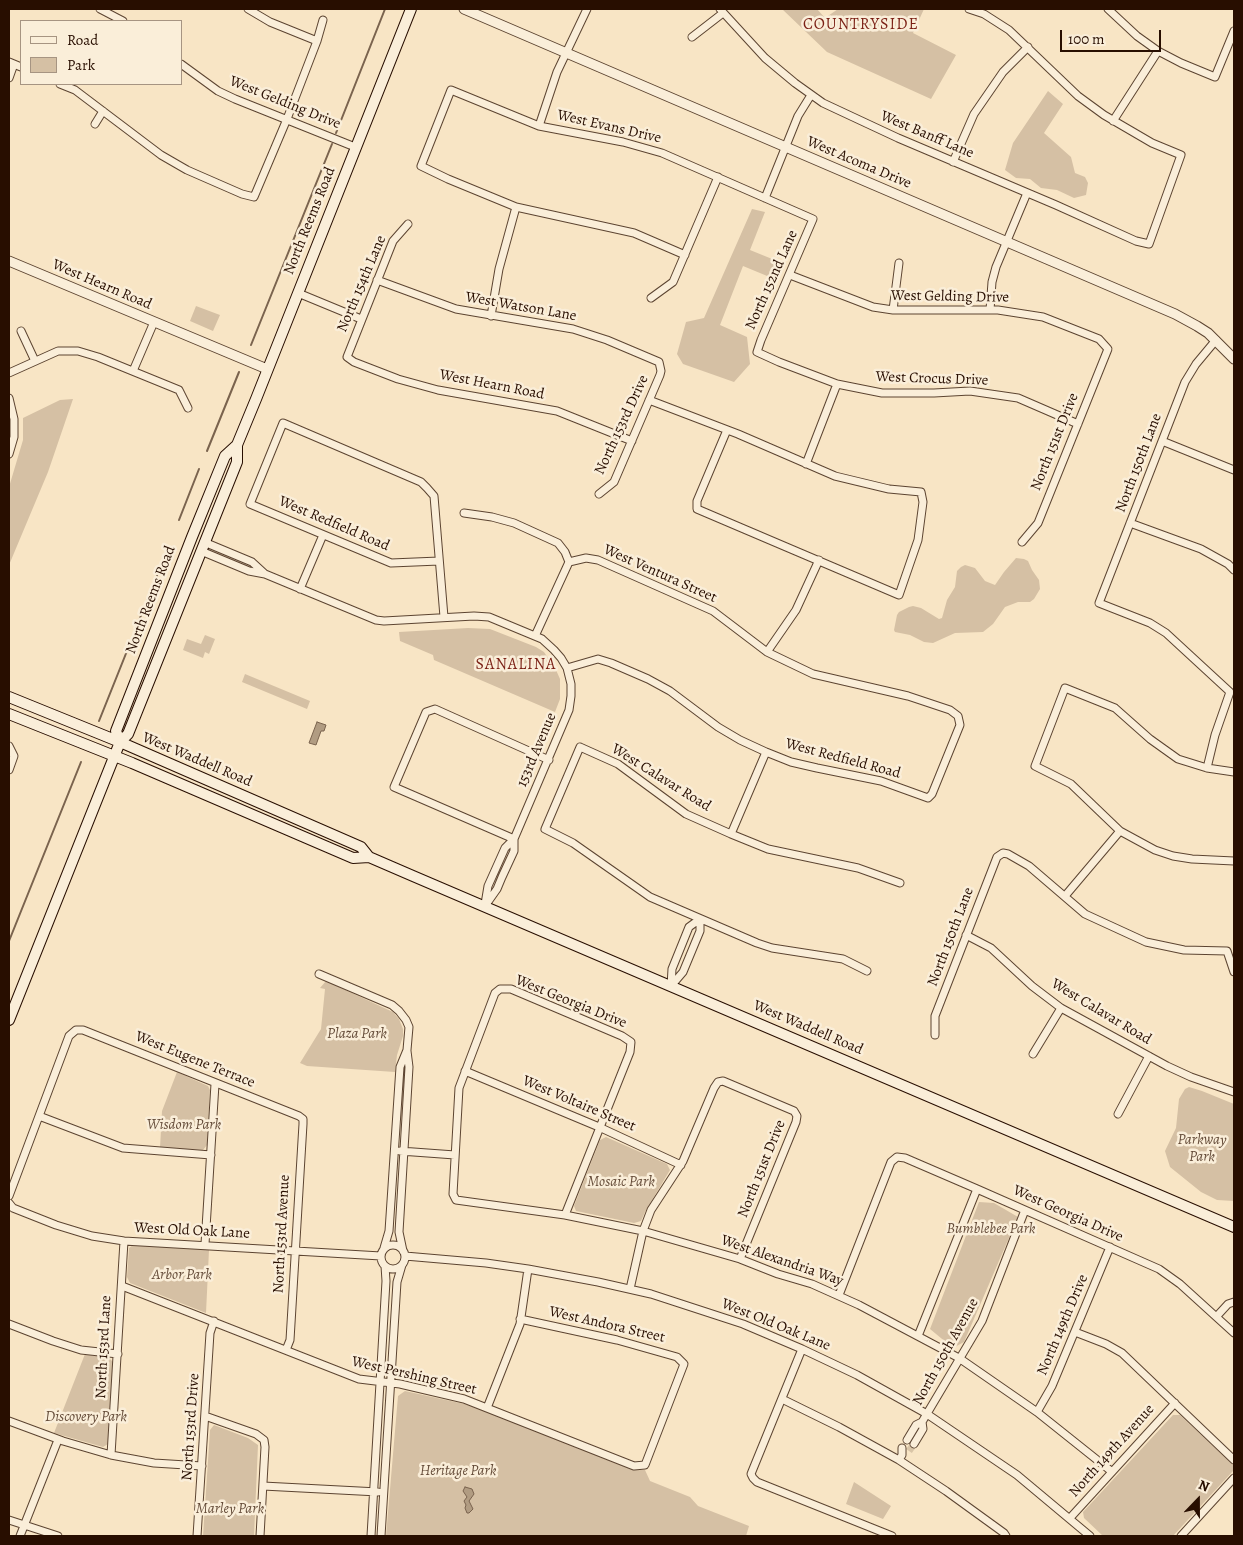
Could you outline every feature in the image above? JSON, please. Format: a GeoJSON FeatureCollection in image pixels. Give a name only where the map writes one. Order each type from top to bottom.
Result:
{"type":"FeatureCollection","features":[{"type":"Feature","properties":{"kind":"main road","name":"North Reems Road"},"geometry":{"type":"LineString","coordinates":[[120,742],[116,731],[224,456],[236,445],[268,369],[411,9]]}},
{"type":"Feature","properties":{"kind":"main road","name":"North Reems Road"},"geometry":{"type":"LineString","coordinates":[[9,1020],[120,742],[128,734],[237,462],[236,445]]}},
{"type":"Feature","properties":{"kind":"main road","name":"West Waddell Road"},"geometry":{"type":"LineString","coordinates":[[9,697],[120,742],[360,847],[369,857],[1234,1227]]}},
{"type":"Feature","properties":{"kind":"main road","name":"West Waddell Road"},"geometry":{"type":"LineString","coordinates":[[9,714],[115,756],[353,858],[369,857]]}},
{"type":"Feature","properties":{"kind":"main road"},"geometry":{"type":"LineString","coordinates":[[238,808],[268,813],[312,832],[325,832]]}},
{"type":"Feature","properties":{"kind":"street"},"geometry":{"type":"LineString","coordinates":[[100,9],[121,20]]}},
{"type":"Feature","properties":{"kind":"street"},"geometry":{"type":"LineString","coordinates":[[248,9],[270,22],[317,41]]}},
{"type":"Feature","properties":{"kind":"street","name":"West Acoma Drive"},"geometry":{"type":"LineString","coordinates":[[464,9],[1175,314],[1197,326],[1216,340],[1234,359]]}},
{"type":"Feature","properties":{"kind":"street"},"geometry":{"type":"LineString","coordinates":[[539,126],[557,72],[587,9]]}},
{"type":"Feature","properties":{"kind":"street"},"geometry":{"type":"LineString","coordinates":[[969,9],[984,14],[1009,30],[1078,96],[1113,121],[1158,51]]}},
{"type":"Feature","properties":{"kind":"street"},"geometry":{"type":"LineString","coordinates":[[1108,9],[1137,36],[1158,51],[1181,64],[1215,77],[1234,31]]}},
{"type":"Feature","properties":{"kind":"street"},"geometry":{"type":"LineString","coordinates":[[692,37],[722,11]]}},
{"type":"Feature","properties":{"kind":"street","name":"West Banff Lane"},"geometry":{"type":"LineString","coordinates":[[722,11],[765,58],[823,103],[953,162],[1136,241],[1149,244],[1181,155],[1152,143],[1113,121]]}},
{"type":"Feature","properties":{"kind":"street"},"geometry":{"type":"LineString","coordinates":[[62,85],[75,90],[169,160],[202,177],[242,194],[254,197],[287,119],[317,41],[323,20]]}},
{"type":"Feature","properties":{"kind":"street"},"geometry":{"type":"LineString","coordinates":[[953,162],[974,114],[1003,72],[1028,47]]}},
{"type":"Feature","properties":{"kind":"street"},"geometry":{"type":"LineString","coordinates":[[9,78],[15,64]]}},
{"type":"Feature","properties":{"kind":"street","name":"West Gelding Drive"},"geometry":{"type":"LineString","coordinates":[[182,65],[218,91],[356,147]]}},
{"type":"Feature","properties":{"kind":"street","name":"West Evans Drive"},"geometry":{"type":"LineString","coordinates":[[516,207],[448,180],[421,166],[451,90],[539,126],[623,142],[662,153],[814,220]]}},
{"type":"Feature","properties":{"kind":"street"},"geometry":{"type":"LineString","coordinates":[[765,198],[798,116],[811,95]]}},
{"type":"Feature","properties":{"kind":"street"},"geometry":{"type":"LineString","coordinates":[[95,124],[103,111]]}},
{"type":"Feature","properties":{"kind":"street"},"geometry":{"type":"LineString","coordinates":[[651,298],[673,282],[718,178]]}},
{"type":"Feature","properties":{"kind":"street"},"geometry":{"type":"LineString","coordinates":[[990,310],[992,282],[996,267],[1028,193]]}},
{"type":"Feature","properties":{"kind":"street"},"geometry":{"type":"LineString","coordinates":[[491,316],[499,269],[516,207],[634,233],[685,255]]}},
{"type":"Feature","properties":{"kind":"street","name":"North 152nd Lane"},"geometry":{"type":"LineString","coordinates":[[758,352],[761,340],[814,220]]}},
{"type":"Feature","properties":{"kind":"street","name":"North 154th Lane"},"geometry":{"type":"LineString","coordinates":[[346,357],[393,240],[408,224]]}},
{"type":"Feature","properties":{"kind":"street","name":"West Hearn Road"},"geometry":{"type":"LineString","coordinates":[[9,261],[268,369]]}},
{"type":"Feature","properties":{"kind":"street"},"geometry":{"type":"LineString","coordinates":[[893,310],[899,263]]}},
{"type":"Feature","properties":{"kind":"street","name":"West Gelding Drive"},"geometry":{"type":"LineString","coordinates":[[790,275],[873,307],[893,310],[990,310],[1019,312],[1044,317],[1099,339],[1108,349]]}},
{"type":"Feature","properties":{"kind":"street","name":"West Watson Lane"},"geometry":{"type":"LineString","coordinates":[[377,280],[456,309],[573,329],[607,340],[659,362]]}},
{"type":"Feature","properties":{"kind":"street"},"geometry":{"type":"LineString","coordinates":[[298,293],[361,319]]}},
{"type":"Feature","properties":{"kind":"street"},"geometry":{"type":"LineString","coordinates":[[132,371],[154,322]]}},
{"type":"Feature","properties":{"kind":"street"},"geometry":{"type":"LineString","coordinates":[[22,332],[35,361]]}},
{"type":"Feature","properties":{"kind":"street","name":"North 150th Lane"},"geometry":{"type":"LineString","coordinates":[[1206,768],[1230,692],[1166,633],[1150,623],[1099,603],[1191,371],[1216,340]]}},
{"type":"Feature","properties":{"kind":"street","name":"North 151st Drive"},"geometry":{"type":"LineString","coordinates":[[1022,542],[1038,523],[1108,349]]}},
{"type":"Feature","properties":{"kind":"street"},"geometry":{"type":"LineString","coordinates":[[9,373],[48,354],[67,350],[98,357],[179,390],[188,408]]}},
{"type":"Feature","properties":{"kind":"street","name":"West Crocus Drive"},"geometry":{"type":"LineString","coordinates":[[758,352],[836,384],[882,393],[970,391],[1018,398],[1078,424]]}},
{"type":"Feature","properties":{"kind":"street","name":"West Hearn Road"},"geometry":{"type":"LineString","coordinates":[[346,357],[398,379],[438,390],[557,411],[632,441]]}},
{"type":"Feature","properties":{"kind":"street","name":"North 153rd Drive"},"geometry":{"type":"LineString","coordinates":[[599,494],[614,482],[661,371],[659,362]]}},
{"type":"Feature","properties":{"kind":"street"},"geometry":{"type":"LineString","coordinates":[[806,464],[836,384]]}},
{"type":"Feature","properties":{"kind":"street"},"geometry":{"type":"LineString","coordinates":[[9,398],[14,419],[14,437],[9,454]]}},
{"type":"Feature","properties":{"kind":"street"},"geometry":{"type":"LineString","coordinates":[[649,400],[727,430],[835,476],[889,489],[920,492],[923,502],[918,540],[899,595],[697,509],[697,502],[727,430]]}},
{"type":"Feature","properties":{"kind":"street","name":"West Redfield Road"},"geometry":{"type":"LineString","coordinates":[[283,423],[421,482],[434,496],[439,561],[391,563],[250,504],[283,423]]}},
{"type":"Feature","properties":{"kind":"street"},"geometry":{"type":"LineString","coordinates":[[1162,441],[1234,470]]}},
{"type":"Feature","properties":{"kind":"street"},"geometry":{"type":"LineString","coordinates":[[464,513],[492,517],[514,523],[558,543],[565,552],[569,562],[535,636]]}},
{"type":"Feature","properties":{"kind":"street"},"geometry":{"type":"LineString","coordinates":[[1130,523],[1201,549],[1228,564],[1234,570]]}},
{"type":"Feature","properties":{"kind":"street"},"geometry":{"type":"LineString","coordinates":[[300,589],[322,535]]}},
{"type":"Feature","properties":{"kind":"street"},"geometry":{"type":"LineString","coordinates":[[202,546],[249,571],[265,574],[376,620],[489,617],[547,643],[567,668]]}},
{"type":"Feature","properties":{"kind":"street","name":"West Ventura Street"},"geometry":{"type":"LineString","coordinates":[[569,562],[586,558],[598,560],[713,610],[767,652],[813,674],[908,696],[950,710],[958,716],[960,725],[932,794],[928,798]]}},
{"type":"Feature","properties":{"kind":"street"},"geometry":{"type":"LineString","coordinates":[[767,652],[796,610],[820,560]]}},
{"type":"Feature","properties":{"kind":"street"},"geometry":{"type":"LineString","coordinates":[[439,561],[444,617]]}},
{"type":"Feature","properties":{"kind":"street","name":"West Redfield Road"},"geometry":{"type":"LineString","coordinates":[[567,668],[598,660],[611,663],[670,691],[718,727],[766,752],[791,762],[881,781],[928,798]]}},
{"type":"Feature","properties":{"kind":"street","name":"153rd Avenue"},"geometry":{"type":"LineString","coordinates":[[485,906],[488,886],[505,848],[514,839],[549,760],[570,703],[571,684],[567,668]]}},
{"type":"Feature","properties":{"kind":"street"},"geometry":{"type":"LineString","coordinates":[[1234,772],[1206,768],[1178,759],[1150,739],[1115,708],[1065,688],[1035,766],[1071,784],[1120,831],[1155,850],[1173,856],[1234,861]]}},
{"type":"Feature","properties":{"kind":"street"},"geometry":{"type":"LineString","coordinates":[[514,839],[394,787],[426,712],[435,710],[549,760]]}},
{"type":"Feature","properties":{"kind":"street"},"geometry":{"type":"LineString","coordinates":[[9,746],[14,756],[9,770]]}},
{"type":"Feature","properties":{"kind":"street","name":"West Calavar Road"},"geometry":{"type":"LineString","coordinates":[[700,919],[650,897],[573,843],[545,829],[580,747],[618,764],[686,814],[731,834],[768,849],[858,868],[900,883]]}},
{"type":"Feature","properties":{"kind":"street"},"geometry":{"type":"LineString","coordinates":[[731,834],[766,752]]}},
{"type":"Feature","properties":{"kind":"street"},"geometry":{"type":"LineString","coordinates":[[1120,831],[1065,896],[1085,914],[1146,942],[1184,950],[1228,951],[1234,972]]}},
{"type":"Feature","properties":{"kind":"street","name":"North 150th Lane"},"geometry":{"type":"LineString","coordinates":[[935,1035],[935,1016],[997,857],[1003,853],[1008,854],[1028,866],[1065,896]]}},
{"type":"Feature","properties":{"kind":"street"},"geometry":{"type":"LineString","coordinates":[[700,919],[772,948],[843,959],[867,971]]}},
{"type":"Feature","properties":{"kind":"street"},"geometry":{"type":"LineString","coordinates":[[670,986],[682,972],[700,931],[700,919]]}},
{"type":"Feature","properties":{"kind":"street"},"geometry":{"type":"LineString","coordinates":[[670,986],[672,968],[689,927],[700,919]]}},
{"type":"Feature","properties":{"kind":"street","name":"West Calavar Road"},"geometry":{"type":"LineString","coordinates":[[966,934],[991,948],[1032,986],[1061,1008],[1191,1077],[1234,1092]]}},
{"type":"Feature","properties":{"kind":"street"},"geometry":{"type":"LineString","coordinates":[[319,974],[392,1005],[399,1010],[409,1027],[407,1050],[409,1067],[399,1232],[404,1253],[397,1278],[381,1536]]}},
{"type":"Feature","properties":{"kind":"street","name":"West Georgia Drive"},"geometry":{"type":"LineString","coordinates":[[465,1071],[495,993],[500,990],[511,989],[632,1042],[630,1052],[599,1127]]}},
{"type":"Feature","properties":{"kind":"street"},"geometry":{"type":"LineString","coordinates":[[1033,1054],[1061,1008]]}},
{"type":"Feature","properties":{"kind":"street","name":"West Eugene Terrace"},"geometry":{"type":"LineString","coordinates":[[39,1116],[69,1036],[76,1030],[83,1030],[303,1119]]}},
{"type":"Feature","properties":{"kind":"street"},"geometry":{"type":"LineString","coordinates":[[371,1536],[386,1281],[385,1266],[381,1256],[389,1231],[400,1067],[407,1050]]}},
{"type":"Feature","properties":{"kind":"street"},"geometry":{"type":"LineString","coordinates":[[1118,1114],[1149,1056]]}},
{"type":"Feature","properties":{"kind":"street"},"geometry":{"type":"LineString","coordinates":[[394,1151],[455,1155],[459,1088],[465,1071]]}},
{"type":"Feature","properties":{"kind":"street","name":"West Voltaire Street"},"geometry":{"type":"LineString","coordinates":[[465,1071],[599,1127],[681,1164]]}},
{"type":"Feature","properties":{"kind":"street","name":"North 151st Drive"},"geometry":{"type":"LineString","coordinates":[[681,1164],[718,1082],[723,1081],[732,1084],[794,1111],[797,1116],[796,1122],[740,1259]]}},
{"type":"Feature","properties":{"kind":"street"},"geometry":{"type":"LineString","coordinates":[[205,1244],[215,1084]]}},
{"type":"Feature","properties":{"kind":"street"},"geometry":{"type":"LineString","coordinates":[[9,1196],[39,1116],[123,1148],[210,1155]]}},
{"type":"Feature","properties":{"kind":"street","name":"North 153rd Avenue"},"geometry":{"type":"LineString","coordinates":[[286,1350],[290,1340],[303,1119]]}},
{"type":"Feature","properties":{"kind":"street"},"geometry":{"type":"LineString","coordinates":[[565,1216],[599,1127]]}},
{"type":"Feature","properties":{"kind":"street","name":"West Alexandria Way"},"geometry":{"type":"LineString","coordinates":[[455,1155],[453,1194],[456,1200],[565,1216],[644,1231],[740,1259],[839,1295],[960,1359],[1037,1412],[1111,1471]]}},
{"type":"Feature","properties":{"kind":"street","name":"West Georgia Drive"},"geometry":{"type":"LineString","coordinates":[[839,1295],[892,1162],[897,1157],[905,1158],[1159,1269],[1180,1284],[1234,1333]]}},
{"type":"Feature","properties":{"kind":"street"},"geometry":{"type":"LineString","coordinates":[[630,1289],[651,1210],[681,1164]]}},
{"type":"Feature","properties":{"kind":"street"},"geometry":{"type":"LineString","coordinates":[[918,1336],[977,1189]]}},
{"type":"Feature","properties":{"kind":"street","name":"West Old Oak Lane"},"geometry":{"type":"LineString","coordinates":[[9,1203],[13,1208],[56,1225],[92,1236],[124,1241],[205,1244],[381,1256]]}},
{"type":"Feature","properties":{"kind":"street","name":"North 150th Avenue"},"geometry":{"type":"LineString","coordinates":[[912,1440],[916,1425],[922,1422],[982,1321],[1025,1210]]}},
{"type":"Feature","properties":{"kind":"street","name":"North 153rd Lane"},"geometry":{"type":"LineString","coordinates":[[112,1455],[124,1241]]}},
{"type":"Feature","properties":{"kind":"street"},"geometry":{"type":"LineString","coordinates":[[384,1248],[395,1245],[404,1253]]}},
{"type":"Feature","properties":{"kind":"street","name":"North 149th Drive"},"geometry":{"type":"LineString","coordinates":[[1037,1412],[1052,1386],[1110,1247]]}},
{"type":"Feature","properties":{"kind":"street","name":"West Old Oak Lane"},"geometry":{"type":"LineString","coordinates":[[404,1253],[528,1269],[630,1289],[743,1324],[857,1375],[927,1414],[1009,1470],[1090,1536]]}},
{"type":"Feature","properties":{"kind":"street"},"geometry":{"type":"LineString","coordinates":[[385,1266],[392,1268],[402,1265]]}},
{"type":"Feature","properties":{"kind":"street"},"geometry":{"type":"LineString","coordinates":[[487,1408],[520,1324],[528,1269]]}},
{"type":"Feature","properties":{"kind":"street","name":"West Pershing Street"},"geometry":{"type":"LineString","coordinates":[[122,1286],[359,1379],[400,1384],[451,1395],[634,1466],[646,1466]]}},
{"type":"Feature","properties":{"kind":"street"},"geometry":{"type":"LineString","coordinates":[[1216,1316],[1228,1304],[1234,1302]]}},
{"type":"Feature","properties":{"kind":"street","name":"West Andora Street"},"geometry":{"type":"LineString","coordinates":[[520,1319],[617,1340],[677,1357],[684,1364],[646,1466]]}},
{"type":"Feature","properties":{"kind":"street","name":"North 153rd Drive"},"geometry":{"type":"LineString","coordinates":[[198,1536],[210,1333],[214,1321]]}},
{"type":"Feature","properties":{"kind":"street"},"geometry":{"type":"LineString","coordinates":[[9,1324],[81,1350],[118,1354]]}},
{"type":"Feature","properties":{"kind":"street"},"geometry":{"type":"LineString","coordinates":[[1075,1332],[1106,1344],[1122,1353],[1234,1460]]}},
{"type":"Feature","properties":{"kind":"street"},"geometry":{"type":"LineString","coordinates":[[802,1349],[751,1474],[757,1482],[892,1536]]}},
{"type":"Feature","properties":{"kind":"street"},"geometry":{"type":"LineString","coordinates":[[782,1399],[903,1453],[1006,1536]]}},
{"type":"Feature","properties":{"kind":"street","name":"North 149th Avenue"},"geometry":{"type":"LineString","coordinates":[[1070,1518],[1175,1403]]}},
{"type":"Feature","properties":{"kind":"street"},"geometry":{"type":"LineString","coordinates":[[205,1416],[256,1434],[264,1440],[260,1536]]}},
{"type":"Feature","properties":{"kind":"street"},"geometry":{"type":"LineString","coordinates":[[9,1421],[58,1440],[112,1455],[154,1463],[202,1466]]}},
{"type":"Feature","properties":{"kind":"street"},"geometry":{"type":"LineString","coordinates":[[20,1536],[58,1440]]}},
{"type":"Feature","properties":{"kind":"street"},"geometry":{"type":"LineString","coordinates":[[1181,1536],[1234,1478]]}},
{"type":"Feature","properties":{"kind":"street"},"geometry":{"type":"LineString","coordinates":[[263,1486],[384,1492]]}},
{"type":"Feature","properties":{"kind":"street"},"geometry":{"type":"LineString","coordinates":[[9,1520],[58,1536]]}},
{"type":"Feature","properties":{"kind":"green space"},"geometry":{"type":"Polygon","coordinates":[[[782,9],[817,9],[825,18],[838,9],[924,9],[913,33],[956,55],[931,99],[827,52],[782,9]]]}},
{"type":"Feature","properties":{"kind":"green space"},"geometry":{"type":"Polygon","coordinates":[[[1048,91],[1063,104],[1044,133],[1071,157],[1075,173],[1085,177],[1088,183],[1086,195],[1074,198],[1057,190],[1041,188],[1030,179],[1016,178],[1005,170],[1013,143],[1048,91]]]}},
{"type":"Feature","properties":{"kind":"green space"},"geometry":{"type":"Polygon","coordinates":[[[752,209],[765,212],[750,250],[782,263],[780,273],[772,278],[743,266],[720,325],[747,337],[750,364],[734,382],[683,364],[677,354],[686,322],[704,318],[752,209]]]}},
{"type":"Feature","properties":{"kind":"green space"},"geometry":{"type":"Polygon","coordinates":[[[196,306],[220,315],[213,331],[190,321],[196,306]]]}},
{"type":"Feature","properties":{"kind":"green space"},"geometry":{"type":"Polygon","coordinates":[[[73,399],[48,472],[9,565],[9,487],[23,440],[23,418],[60,400],[73,399]]]}},
{"type":"Feature","properties":{"kind":"green space"},"geometry":{"type":"Polygon","coordinates":[[[1016,558],[1028,561],[1039,580],[1040,589],[1030,602],[1018,602],[1005,607],[993,624],[983,632],[955,633],[933,643],[924,642],[910,635],[895,632],[897,615],[909,607],[921,608],[939,619],[942,618],[947,600],[955,587],[957,571],[961,567],[965,565],[975,568],[985,581],[995,585],[1016,558]]]}},
{"type":"Feature","properties":{"kind":"green space"},"geometry":{"type":"Polygon","coordinates":[[[468,628],[490,629],[544,652],[560,679],[560,699],[555,712],[434,660],[433,655],[400,641],[399,632],[468,628]]]}},
{"type":"Feature","properties":{"kind":"green space"},"geometry":{"type":"Polygon","coordinates":[[[205,635],[215,639],[209,654],[205,652],[203,658],[183,650],[187,639],[201,644],[205,635]]]}},
{"type":"Feature","properties":{"kind":"green space"},"geometry":{"type":"Polygon","coordinates":[[[245,674],[310,701],[307,709],[242,682],[245,674]]]}},
{"type":"Feature","properties":{"kind":"green space","name":"Plaza Park"},"geometry":{"type":"Polygon","coordinates":[[[326,981],[393,1012],[399,1019],[403,1029],[403,1036],[397,1055],[395,1072],[307,1066],[300,1063],[321,1029],[325,989],[320,988],[326,981]]]}},
{"type":"Feature","properties":{"kind":"green space","name":"Wisdom Park"},"geometry":{"type":"Polygon","coordinates":[[[177,1072],[208,1086],[210,1090],[207,1145],[203,1150],[160,1148],[162,1111],[177,1072]]]}},
{"type":"Feature","properties":{"kind":"green space","name":"Parkway Park"},"geometry":{"type":"Polygon","coordinates":[[[1189,1087],[1234,1104],[1234,1201],[1217,1200],[1201,1192],[1170,1167],[1165,1151],[1176,1128],[1179,1099],[1185,1089],[1189,1087]]]}},
{"type":"Feature","properties":{"kind":"green space","name":"Mosaic Park"},"geometry":{"type":"Polygon","coordinates":[[[606,1137],[667,1164],[670,1170],[641,1221],[634,1223],[576,1211],[574,1206],[600,1140],[606,1137]]]}},
{"type":"Feature","properties":{"kind":"green space","name":"Bumblebee Park"},"geometry":{"type":"Polygon","coordinates":[[[979,1202],[994,1203],[1018,1217],[964,1342],[953,1348],[930,1329],[979,1202]]]}},
{"type":"Feature","properties":{"kind":"green space","name":"Arbor Park"},"geometry":{"type":"Polygon","coordinates":[[[133,1245],[209,1250],[206,1313],[130,1283],[127,1277],[129,1248],[133,1245]]]}},
{"type":"Feature","properties":{"kind":"green space","name":"Discovery Park"},"geometry":{"type":"Polygon","coordinates":[[[85,1354],[109,1358],[113,1362],[108,1444],[103,1447],[54,1433],[85,1354]]]}},
{"type":"Feature","properties":{"kind":"green space","name":"Heritage Park"},"geometry":{"type":"Polygon","coordinates":[[[405,1391],[469,1405],[633,1470],[645,1470],[650,1481],[690,1497],[698,1506],[749,1526],[746,1536],[386,1536],[398,1396],[405,1391]]]}},
{"type":"Feature","properties":{"kind":"green space"},"geometry":{"type":"Polygon","coordinates":[[[1173,1415],[1180,1415],[1233,1465],[1233,1471],[1173,1536],[1103,1536],[1084,1518],[1083,1512],[1173,1415]]]}},
{"type":"Feature","properties":{"kind":"green space","name":"Marley Park"},"geometry":{"type":"Polygon","coordinates":[[[214,1425],[248,1438],[258,1445],[254,1536],[203,1536],[210,1430],[214,1425]]]}},
{"type":"Feature","properties":{"kind":"green space"},"geometry":{"type":"Polygon","coordinates":[[[854,1482],[891,1506],[883,1519],[846,1504],[854,1482]]]}},
{"type":"Feature","properties":{"kind":"shaded area"},"geometry":{"type":"Polygon","coordinates":[[[317,722],[326,725],[324,731],[321,731],[316,745],[309,743],[317,722]]]}},
{"type":"Feature","properties":{"kind":"shaded area"},"geometry":{"type":"Polygon","coordinates":[[[465,1487],[472,1489],[474,1494],[469,1501],[473,1509],[469,1513],[467,1513],[465,1508],[464,1501],[467,1497],[463,1491],[465,1487]]]}},
{"type":"Feature","properties":{"kind":"waterway"},"geometry":{"type":"LineString","coordinates":[[336,133],[385,9]]}},
{"type":"Feature","properties":{"kind":"waterway"},"geometry":{"type":"LineString","coordinates":[[251,345],[332,144]]}},
{"type":"Feature","properties":{"kind":"waterway"},"geometry":{"type":"LineString","coordinates":[[207,451],[239,372]]}},
{"type":"Feature","properties":{"kind":"waterway"},"geometry":{"type":"LineString","coordinates":[[179,520],[199,469]]}},
{"type":"Feature","properties":{"kind":"waterway"},"geometry":{"type":"LineString","coordinates":[[136,628],[168,548]]}},
{"type":"Feature","properties":{"kind":"waterway"},"geometry":{"type":"LineString","coordinates":[[99,721],[129,646]]}},
{"type":"Feature","properties":{"kind":"waterway"},"geometry":{"type":"LineString","coordinates":[[9,941],[81,762]]}},
{"type":"Feature","properties":{"kind":"tunnel"},"geometry":{"type":"LineString","coordinates":[[909,1451],[914,1444]]}},
{"type":"Feature","properties":{"kind":"district","name":"COUNTRYSIDE"},"geometry":{"type":"Point","coordinates":[861,25]}},
{"type":"Feature","properties":{"kind":"district","name":"SANALINA"},"geometry":{"type":"Point","coordinates":[516,665]}}]}
